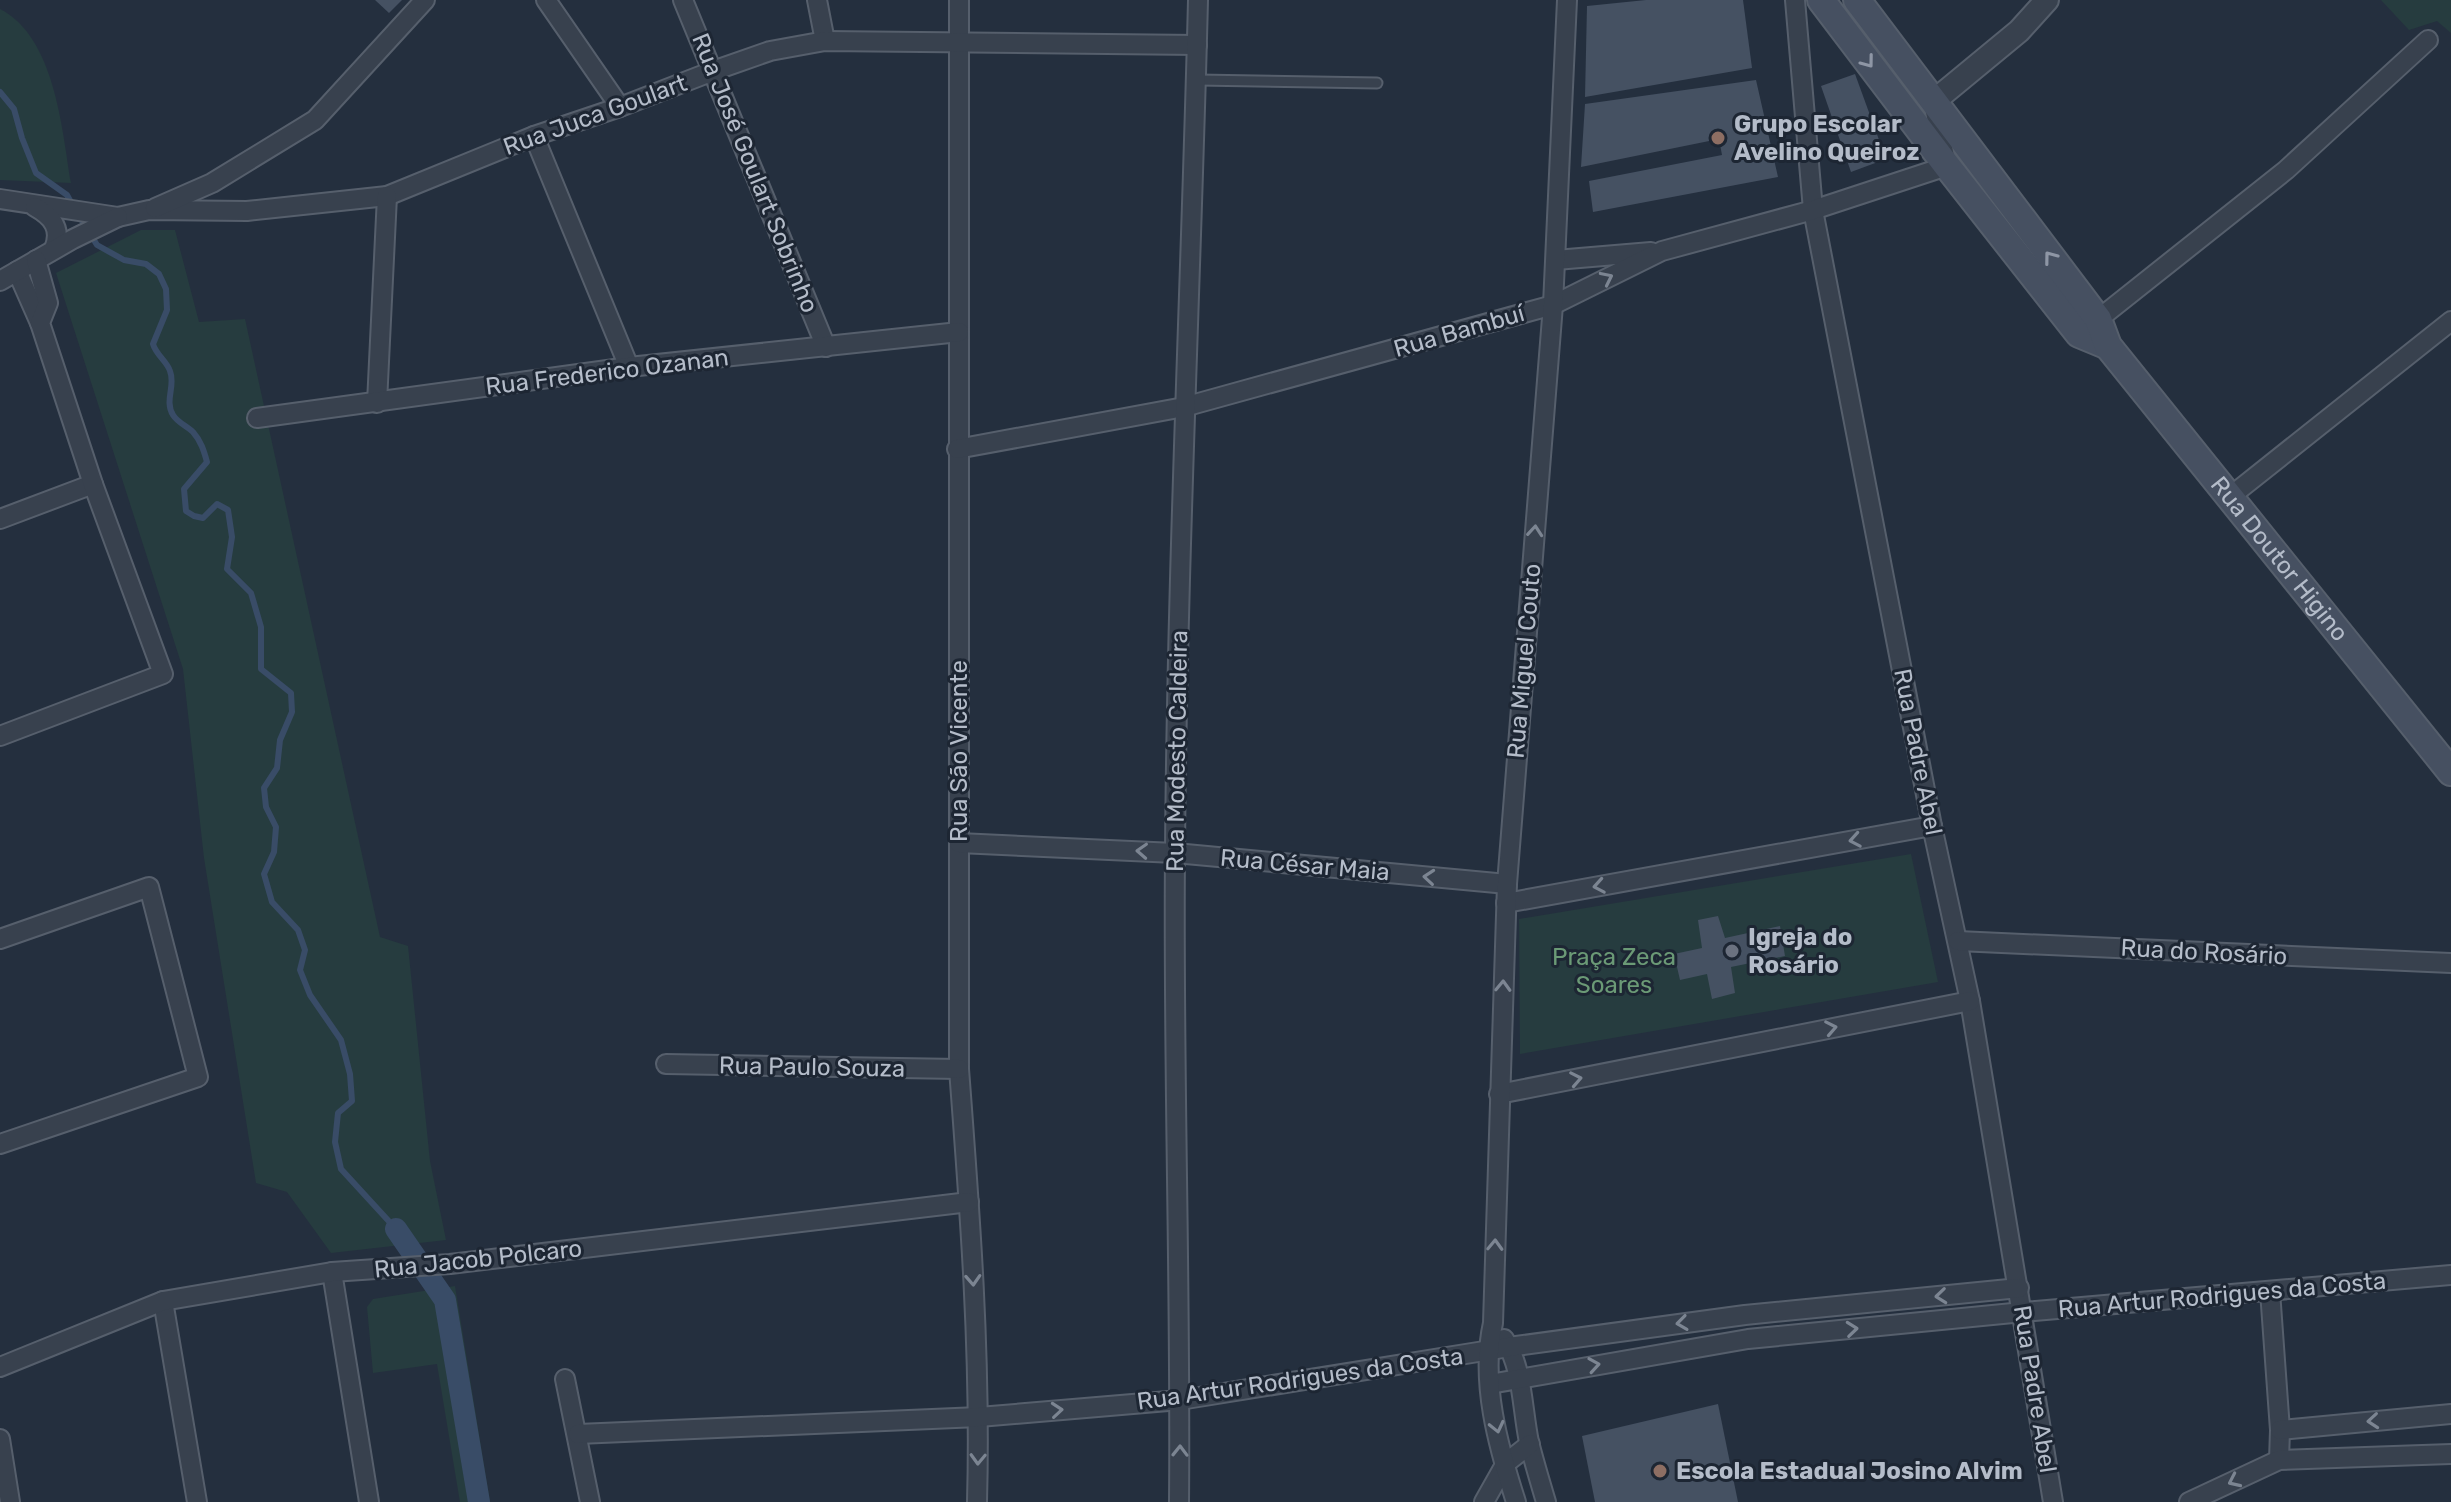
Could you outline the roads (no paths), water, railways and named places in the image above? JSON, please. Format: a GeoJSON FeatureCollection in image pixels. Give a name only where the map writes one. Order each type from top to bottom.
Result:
{"type":"FeatureCollection","features":[{"type":"Feature","properties":{"kind":"main road","name":"Rua Doutor Higino"},"geometry":{"type":"LineString","coordinates":[[1821,0],[1947,166],[2108,346],[2447,756]]}},
{"type":"Feature","properties":{"kind":"main road","name":"Rua Doutor Higino"},"geometry":{"type":"LineString","coordinates":[[1857,0],[1933,102],[2088,327]]}},
{"type":"Feature","properties":{"kind":"street"},"geometry":{"type":"LineString","coordinates":[[149,210],[212,183],[315,120],[425,0]]}},
{"type":"Feature","properties":{"kind":"street"},"geometry":{"type":"LineString","coordinates":[[546,0],[620,107]]}},
{"type":"Feature","properties":{"kind":"street","name":"Rua José Goulart Sobrinho"},"geometry":{"type":"LineString","coordinates":[[683,0],[826,347]]}},
{"type":"Feature","properties":{"kind":"street"},"geometry":{"type":"LineString","coordinates":[[817,0],[825,41]]}},
{"type":"Feature","properties":{"kind":"street","name":"Rua São Vicente"},"geometry":{"type":"LineString","coordinates":[[959,0],[959,1069],[979,1417],[977,1502]]}},
{"type":"Feature","properties":{"kind":"street","name":"Rua Modesto Caldeira"},"geometry":{"type":"LineString","coordinates":[[1179,1502],[1175,853],[1184,407],[1198,80],[1198,0]]}},
{"type":"Feature","properties":{"kind":"street","name":"Rua Miguel Couto"},"geometry":{"type":"LineString","coordinates":[[1516,1502],[1490,1384],[1487,1351],[1493,1323],[1507,884],[1553,305],[1567,0]]}},
{"type":"Feature","properties":{"kind":"street","name":"Rua Padre Abel"},"geometry":{"type":"LineString","coordinates":[[1795,0],[1813,210],[1932,826],[1970,1001],[2053,1502]]}},
{"type":"Feature","properties":{"kind":"street"},"geometry":{"type":"LineString","coordinates":[[1947,166],[1933,102],[2019,31],[2047,0]]}},
{"type":"Feature","properties":{"kind":"street"},"geometry":{"type":"LineString","coordinates":[[2088,327],[2286,170],[2428,40]]}},
{"type":"Feature","properties":{"kind":"street","name":"Rua Juca Goulart"},"geometry":{"type":"LineString","coordinates":[[0,199],[118,217],[149,210],[247,211],[387,196],[534,136],[713,71],[770,51],[825,41],[1197,45]]}},
{"type":"Feature","properties":{"kind":"street"},"geometry":{"type":"LineString","coordinates":[[534,136],[629,367]]}},
{"type":"Feature","properties":{"kind":"street","name":"Rua Bambuí"},"geometry":{"type":"LineString","coordinates":[[957,449],[1184,407],[1553,305],[1662,251],[1813,210],[1947,166]]}},
{"type":"Feature","properties":{"kind":"street"},"geometry":{"type":"LineString","coordinates":[[377,403],[387,196]]}},
{"type":"Feature","properties":{"kind":"street"},"geometry":{"type":"LineString","coordinates":[[28,203],[51,219],[57,228],[58,238],[54,249]]}},
{"type":"Feature","properties":{"kind":"street"},"geometry":{"type":"LineString","coordinates":[[0,281],[118,217]]}},
{"type":"Feature","properties":{"kind":"street"},"geometry":{"type":"LineString","coordinates":[[1556,260],[1662,251]]}},
{"type":"Feature","properties":{"kind":"street"},"geometry":{"type":"LineString","coordinates":[[36,260],[48,303],[40,323]]}},
{"type":"Feature","properties":{"kind":"street"},"geometry":{"type":"LineString","coordinates":[[0,736],[163,674],[93,484],[40,323],[17,271]]}},
{"type":"Feature","properties":{"kind":"street"},"geometry":{"type":"LineString","coordinates":[[2231,496],[2451,321]]}},
{"type":"Feature","properties":{"kind":"street","name":"Rua Frederico Ozanan"},"geometry":{"type":"LineString","coordinates":[[257,418],[629,367],[959,332]]}},
{"type":"Feature","properties":{"kind":"street"},"geometry":{"type":"LineString","coordinates":[[0,519],[93,484]]}},
{"type":"Feature","properties":{"kind":"street"},"geometry":{"type":"LineString","coordinates":[[1506,903],[1932,826]]}},
{"type":"Feature","properties":{"kind":"street","name":"Rua César Maia"},"geometry":{"type":"LineString","coordinates":[[959,843],[1175,853],[1507,884]]}},
{"type":"Feature","properties":{"kind":"street"},"geometry":{"type":"LineString","coordinates":[[0,939],[149,887],[198,1077],[0,1144]]}},
{"type":"Feature","properties":{"kind":"street","name":"Rua do Rosário"},"geometry":{"type":"LineString","coordinates":[[1958,941],[2451,963]]}},
{"type":"Feature","properties":{"kind":"street"},"geometry":{"type":"LineString","coordinates":[[1499,1094],[1970,1001]]}},
{"type":"Feature","properties":{"kind":"street","name":"Rua Paulo Souza"},"geometry":{"type":"LineString","coordinates":[[666,1064],[959,1069]]}},
{"type":"Feature","properties":{"kind":"street","name":"Rua Jacob Polcaro"},"geometry":{"type":"LineString","coordinates":[[0,1367],[163,1301],[332,1272],[450,1264],[969,1202]]}},
{"type":"Feature","properties":{"kind":"street"},"geometry":{"type":"LineString","coordinates":[[332,1272],[369,1502]]}},
{"type":"Feature","properties":{"kind":"street","name":"Rua Artur Rodrigues da Costa"},"geometry":{"type":"LineString","coordinates":[[1490,1384],[1748,1339],[2451,1275]]}},
{"type":"Feature","properties":{"kind":"street","name":"Rua Artur Rodrigues da Costa"},"geometry":{"type":"LineString","coordinates":[[578,1434],[979,1417],[1180,1400],[1509,1347],[1745,1315],[2019,1288]]}},
{"type":"Feature","properties":{"kind":"street"},"geometry":{"type":"LineString","coordinates":[[2270,1291],[2280,1430],[2279,1460]]}},
{"type":"Feature","properties":{"kind":"street"},"geometry":{"type":"LineString","coordinates":[[163,1301],[197,1502]]}},
{"type":"Feature","properties":{"kind":"street"},"geometry":{"type":"LineString","coordinates":[[1745,1315],[1748,1339]]}},
{"type":"Feature","properties":{"kind":"street"},"geometry":{"type":"LineString","coordinates":[[1493,1323],[1509,1347],[1546,1502]]}},
{"type":"Feature","properties":{"kind":"street"},"geometry":{"type":"LineString","coordinates":[[1487,1351],[1517,1377]]}},
{"type":"Feature","properties":{"kind":"street"},"geometry":{"type":"LineString","coordinates":[[565,1379],[590,1502]]}},
{"type":"Feature","properties":{"kind":"street"},"geometry":{"type":"LineString","coordinates":[[2280,1430],[2451,1414]]}},
{"type":"Feature","properties":{"kind":"street"},"geometry":{"type":"LineString","coordinates":[[0,1439],[10,1502]]}},
{"type":"Feature","properties":{"kind":"street"},"geometry":{"type":"LineString","coordinates":[[1484,1502],[1506,1463],[1530,1444]]}},
{"type":"Feature","properties":{"kind":"street"},"geometry":{"type":"LineString","coordinates":[[2189,1502],[2279,1460],[2451,1454]]}},
{"type":"Feature","properties":{"kind":"lane"},"geometry":{"type":"LineString","coordinates":[[1198,80],[1377,83]]}},
{"type":"Feature","properties":{"kind":"waterway"},"geometry":{"type":"LineString","coordinates":[[0,92],[14,109],[36,173],[67,195],[73,206]]}},
{"type":"Feature","properties":{"kind":"waterway"},"geometry":{"type":"LineString","coordinates":[[79,216],[97,245],[124,260],[146,264],[159,274],[166,289],[167,310],[153,344],[170,371],[173,415],[196,435],[207,462],[184,489],[186,511],[203,518],[217,504],[228,510],[232,537],[227,569],[251,593],[261,627],[261,669],[291,693],[292,712],[280,740],[277,768],[264,788],[266,807],[276,827],[274,852],[264,874],[272,902],[298,930],[305,950],[300,970],[310,995],[341,1040],[350,1074],[352,1101],[338,1113],[335,1142],[341,1169],[396,1229]]}},
{"type":"Feature","properties":{"kind":"waterway"},"geometry":{"type":"LineString","coordinates":[[396,1229],[445,1300],[479,1502]]}},
{"type":"Feature","properties":{"kind":"place","name":"Grupo Escolar Avelino Queiroz"},"geometry":{"type":"Point","coordinates":[1718,138]}},
{"type":"Feature","properties":{"kind":"place","name":"Igreja do Rosário"},"geometry":{"type":"Point","coordinates":[1732,951]}},
{"type":"Feature","properties":{"kind":"place","name":"Escola Estadual Josino Alvim"},"geometry":{"type":"Point","coordinates":[1660,1471]}},
{"type":"Feature","properties":{"kind":"park label","name":"Praça Zeca Soares"},"geometry":{"type":"Point","coordinates":[1614,971]}}]}
